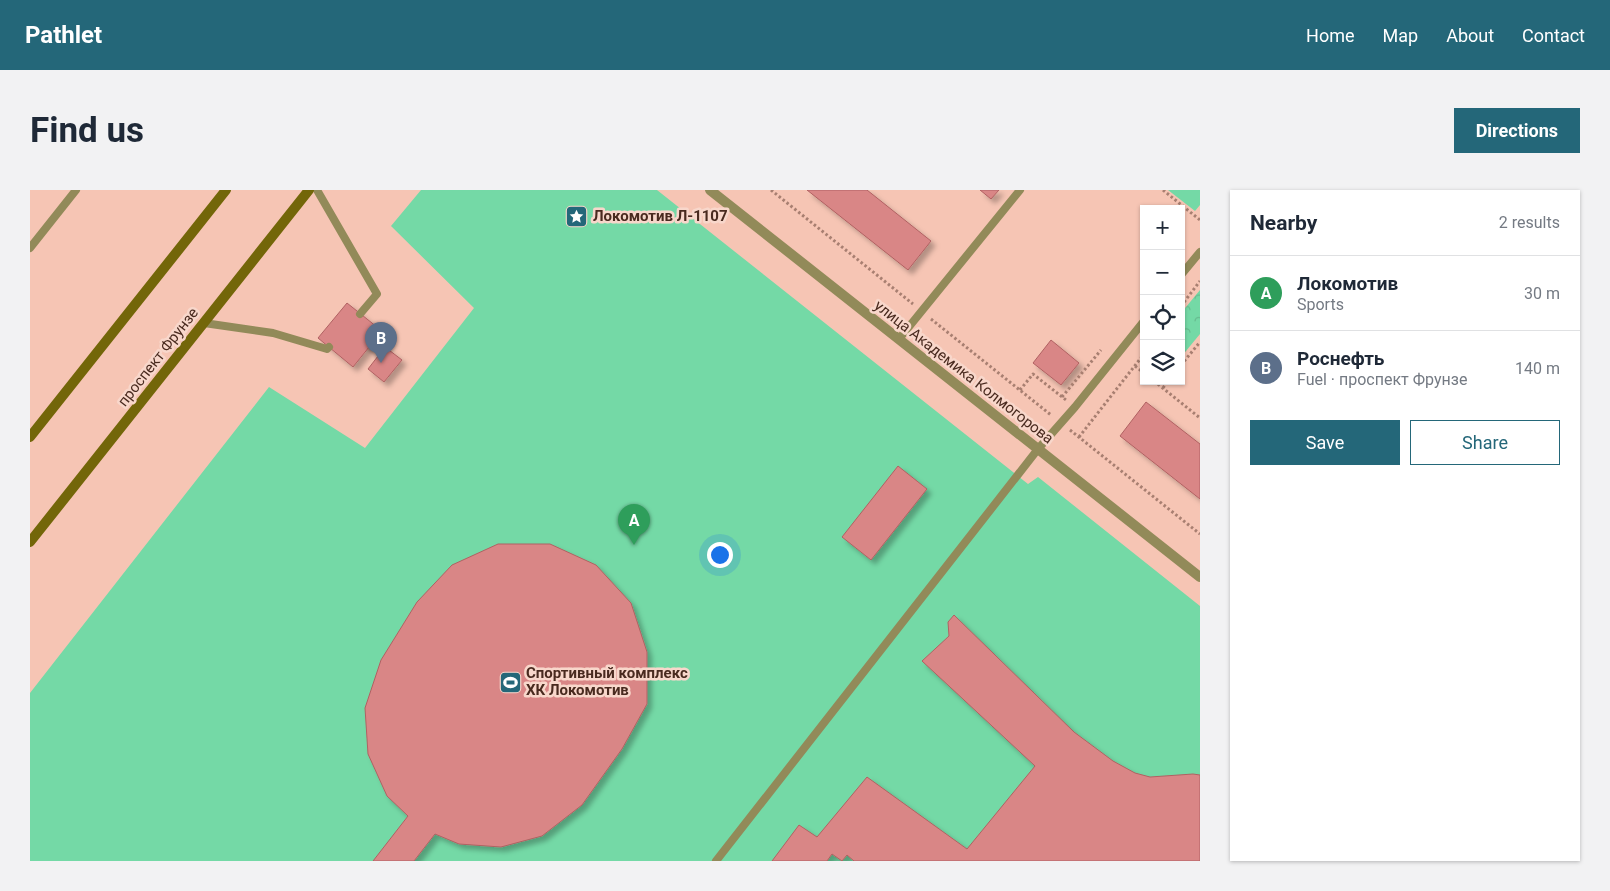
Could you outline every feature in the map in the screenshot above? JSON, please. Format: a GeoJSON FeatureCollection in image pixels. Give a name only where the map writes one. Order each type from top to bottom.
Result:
{"type":"FeatureCollection","features":[{"type":"Feature","properties":{"kind":"main road"},"geometry":{"type":"LineString","coordinates":[[30,437],[226,190]]}},
{"type":"Feature","properties":{"kind":"main road","name":"проспект Фрунзе"},"geometry":{"type":"LineString","coordinates":[[30,542],[309,190]]}},
{"type":"Feature","properties":{"kind":"street","name":"улица Академика Колмогорова"},"geometry":{"type":"LineString","coordinates":[[710,190],[1200,577]]}},
{"type":"Feature","properties":{"kind":"lane"},"geometry":{"type":"LineString","coordinates":[[31,246],[76,190]]}},
{"type":"Feature","properties":{"kind":"lane"},"geometry":{"type":"LineString","coordinates":[[317,190],[377,294],[360,314]]}},
{"type":"Feature","properties":{"kind":"lane"},"geometry":{"type":"LineString","coordinates":[[899,339],[1020,190]]}},
{"type":"Feature","properties":{"kind":"lane"},"geometry":{"type":"LineString","coordinates":[[1185,270],[1200,252]]}},
{"type":"Feature","properties":{"kind":"lane"},"geometry":{"type":"LineString","coordinates":[[204,323],[273,333],[329,348]]}},
{"type":"Feature","properties":{"kind":"lane"},"geometry":{"type":"LineString","coordinates":[[716,861],[1038,449],[1075,407],[1140,326]]}},
{"type":"Feature","properties":{"kind":"path"},"geometry":{"type":"LineString","coordinates":[[770,190],[1200,534]]}},
{"type":"Feature","properties":{"kind":"path"},"geometry":{"type":"LineString","coordinates":[[1163,190],[1200,220]]}},
{"type":"Feature","properties":{"kind":"path"},"geometry":{"type":"LineString","coordinates":[[1185,301],[1200,282]]}},
{"type":"Feature","properties":{"kind":"path"},"geometry":{"type":"LineString","coordinates":[[1185,360],[1200,342]]}},
{"type":"Feature","properties":{"kind":"path"},"geometry":{"type":"LineString","coordinates":[[1062,397],[1102,350]]}},
{"type":"Feature","properties":{"kind":"path"},"geometry":{"type":"LineString","coordinates":[[1079,437],[1140,359]]}},
{"type":"Feature","properties":{"kind":"path"},"geometry":{"type":"LineString","coordinates":[[1134,366],[1140,370]]}},
{"type":"Feature","properties":{"kind":"path"},"geometry":{"type":"LineString","coordinates":[[1020,390],[1033,374],[1092,420]]}},
{"type":"Feature","properties":{"kind":"path"},"geometry":{"type":"LineString","coordinates":[[1159,385],[1200,418]]}},
{"type":"Feature","properties":{"kind":"green space"},"geometry":{"type":"Polygon","coordinates":[[[421,190],[657,190],[1028,484],[1038,477],[1200,606],[1200,861],[30,861],[30,693],[269,387],[365,448],[474,308],[391,226],[421,190]]]}},
{"type":"Feature","properties":{"kind":"green space"},"geometry":{"type":"Polygon","coordinates":[[[1168,190],[1200,190],[1200,205],[1195,211],[1168,190]]]}},
{"type":"Feature","properties":{"kind":"green space"},"geometry":{"type":"Polygon","coordinates":[[[1200,290],[1200,334],[1185,352],[1185,340],[1185,308],[1200,290]]]}},
{"type":"Feature","properties":{"kind":"building"},"geometry":{"type":"Polygon","coordinates":[[[807,190],[867,190],[931,241],[908,270],[807,190]]]}},
{"type":"Feature","properties":{"kind":"building"},"geometry":{"type":"Polygon","coordinates":[[[980,190],[999,190],[991,199],[980,190]]]}},
{"type":"Feature","properties":{"kind":"building"},"geometry":{"type":"Polygon","coordinates":[[[347,303],[382,331],[353,367],[318,338],[347,303]]]}},
{"type":"Feature","properties":{"kind":"building"},"geometry":{"type":"Polygon","coordinates":[[[1051,340],[1079,363],[1061,385],[1033,363],[1051,340]]]}},
{"type":"Feature","properties":{"kind":"building"},"geometry":{"type":"Polygon","coordinates":[[[385,347],[402,360],[384,382],[368,369],[385,347]]]}},
{"type":"Feature","properties":{"kind":"building"},"geometry":{"type":"Polygon","coordinates":[[[1146,402],[1200,444],[1200,499],[1120,436],[1146,402]]]}},
{"type":"Feature","properties":{"kind":"building"},"geometry":{"type":"Polygon","coordinates":[[[898,466],[927,489],[871,560],[842,537],[898,466]]]}},
{"type":"Feature","properties":{"kind":"building","name":"Спортивный комплекс ХК Локомотив"},"geometry":{"type":"Polygon","coordinates":[[[498,544],[550,544],[596,565],[631,603],[647,652],[647,704],[622,749],[582,805],[542,836],[501,847],[459,844],[435,834],[414,861],[373,861],[408,816],[387,796],[368,754],[365,708],[381,660],[417,602],[452,565],[498,544]]]}},
{"type":"Feature","properties":{"kind":"building"},"geometry":{"type":"Polygon","coordinates":[[[954,615],[1074,732],[1113,761],[1135,773],[1150,777],[1200,775],[1200,861],[854,861],[847,855],[842,861],[832,854],[827,861],[772,861],[799,825],[817,837],[867,777],[967,849],[1035,766],[922,661],[949,636],[948,622],[954,615]]]}},
{"type":"Feature","properties":{"kind":"place","name":"Локомотив Л-1107"},"geometry":{"type":"Point","coordinates":[577,216]}},
{"type":"Feature","properties":{"kind":"place","name":"Роснефть"},"geometry":{"type":"Point","coordinates":[381,363]}},
{"type":"Feature","properties":{"kind":"place","name":"Локомотив"},"geometry":{"type":"Point","coordinates":[634,545]}},
{"type":"Feature","properties":{"kind":"place","name":"Спортивный комплекс ХК Локомотив"},"geometry":{"type":"Point","coordinates":[510,682]}}]}
